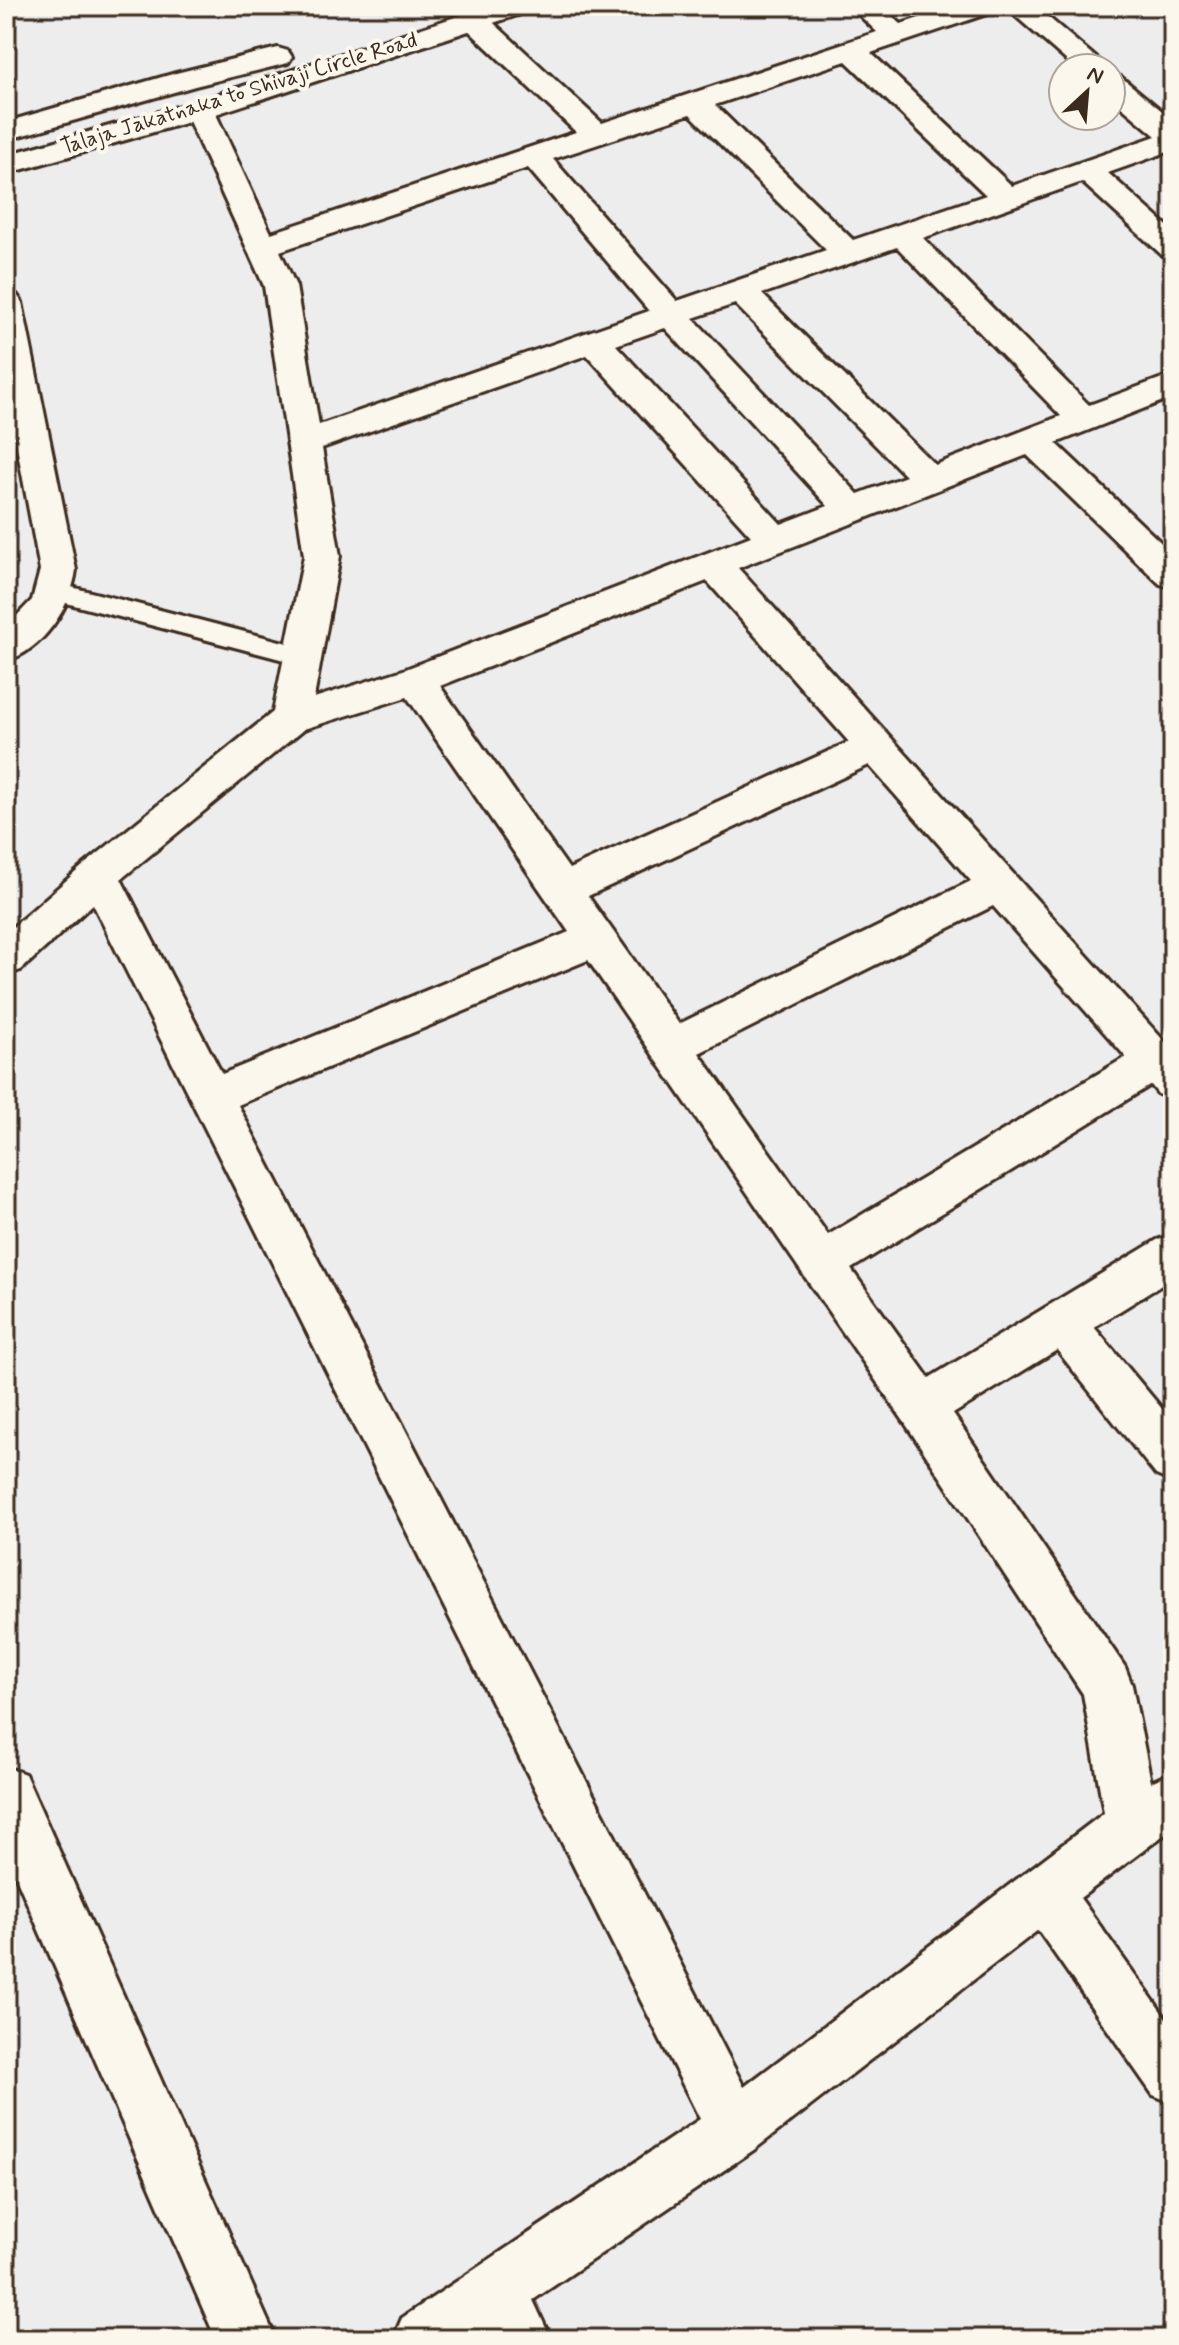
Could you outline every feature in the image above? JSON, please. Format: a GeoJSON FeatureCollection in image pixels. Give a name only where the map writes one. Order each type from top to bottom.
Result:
{"type":"FeatureCollection","features":[{"type":"Feature","properties":{"kind":"main road","name":"Talaja Jakatnaka to Shivaji Circle Road"},"geometry":{"type":"LineString","coordinates":[[6,131],[186,79],[280,57],[437,6]]}},
{"type":"Feature","properties":{"kind":"main road","name":"Talaja Jakatnaka to Shivaji Circle Road"},"geometry":{"type":"LineString","coordinates":[[6,165],[199,110],[517,6]]}},
{"type":"Feature","properties":{"kind":"main road"},"geometry":{"type":"LineString","coordinates":[[864,6],[897,35]]}},
{"type":"Feature","properties":{"kind":"main road"},"geometry":{"type":"LineString","coordinates":[[260,247],[983,6]]}},
{"type":"Feature","properties":{"kind":"main road"},"geometry":{"type":"LineString","coordinates":[[1018,6],[1074,52]]}},
{"type":"Feature","properties":{"kind":"main road"},"geometry":{"type":"LineString","coordinates":[[474,20],[597,135]]}},
{"type":"Feature","properties":{"kind":"main road"},"geometry":{"type":"LineString","coordinates":[[851,50],[1007,198]]}},
{"type":"Feature","properties":{"kind":"main road"},"geometry":{"type":"LineString","coordinates":[[304,442],[1087,170],[1173,137],[1127,97]]}},
{"type":"Feature","properties":{"kind":"main road"},"geometry":{"type":"LineString","coordinates":[[695,102],[847,253]]}},
{"type":"Feature","properties":{"kind":"main road"},"geometry":{"type":"LineString","coordinates":[[199,110],[280,286],[322,556],[291,719]]}},
{"type":"Feature","properties":{"kind":"main road"},"geometry":{"type":"LineString","coordinates":[[534,156],[671,315],[852,510]]}},
{"type":"Feature","properties":{"kind":"main road"},"geometry":{"type":"LineString","coordinates":[[1087,170],[1173,248]]}},
{"type":"Feature","properties":{"kind":"main road"},"geometry":{"type":"LineString","coordinates":[[902,234],[1084,420]]}},
{"type":"Feature","properties":{"kind":"main road"},"geometry":{"type":"LineString","coordinates":[[741,291],[930,480]]}},
{"type":"Feature","properties":{"kind":"main road"},"geometry":{"type":"LineString","coordinates":[[6,302],[58,570],[56,592],[45,611],[6,648]]}},
{"type":"Feature","properties":{"kind":"main road"},"geometry":{"type":"LineString","coordinates":[[594,342],[775,540]]}},
{"type":"Feature","properties":{"kind":"main road"},"geometry":{"type":"LineString","coordinates":[[6,958],[99,875],[291,719],[416,680],[1173,385]]}},
{"type":"Feature","properties":{"kind":"main road"},"geometry":{"type":"LineString","coordinates":[[1032,440],[1173,575]]}},
{"type":"Feature","properties":{"kind":"main road"},"geometry":{"type":"LineString","coordinates":[[713,564],[1164,1071],[821,1263]]}},
{"type":"Feature","properties":{"kind":"main road"},"geometry":{"type":"LineString","coordinates":[[416,680],[922,1408],[1107,1685],[1152,1811],[735,2129],[509,2314],[423,2339]]}},
{"type":"Feature","properties":{"kind":"main road"},"geometry":{"type":"LineString","coordinates":[[562,890],[876,746]]}},
{"type":"Feature","properties":{"kind":"main road"},"geometry":{"type":"LineString","coordinates":[[99,875],[735,2129]]}},
{"type":"Feature","properties":{"kind":"main road"},"geometry":{"type":"LineString","coordinates":[[672,1047],[999,885]]}},
{"type":"Feature","properties":{"kind":"main road"},"geometry":{"type":"LineString","coordinates":[[212,1097],[596,939]]}},
{"type":"Feature","properties":{"kind":"main road"},"geometry":{"type":"LineString","coordinates":[[922,1408],[1173,1254]]}},
{"type":"Feature","properties":{"kind":"main road"},"geometry":{"type":"LineString","coordinates":[[1062,1322],[1173,1459]]}},
{"type":"Feature","properties":{"kind":"main road"},"geometry":{"type":"LineString","coordinates":[[6,1793],[246,2339]]}},
{"type":"Feature","properties":{"kind":"main road"},"geometry":{"type":"LineString","coordinates":[[1043,1892],[1173,2075]]}},
{"type":"Feature","properties":{"kind":"lane"},"geometry":{"type":"LineString","coordinates":[[56,592],[303,656]]}}]}
